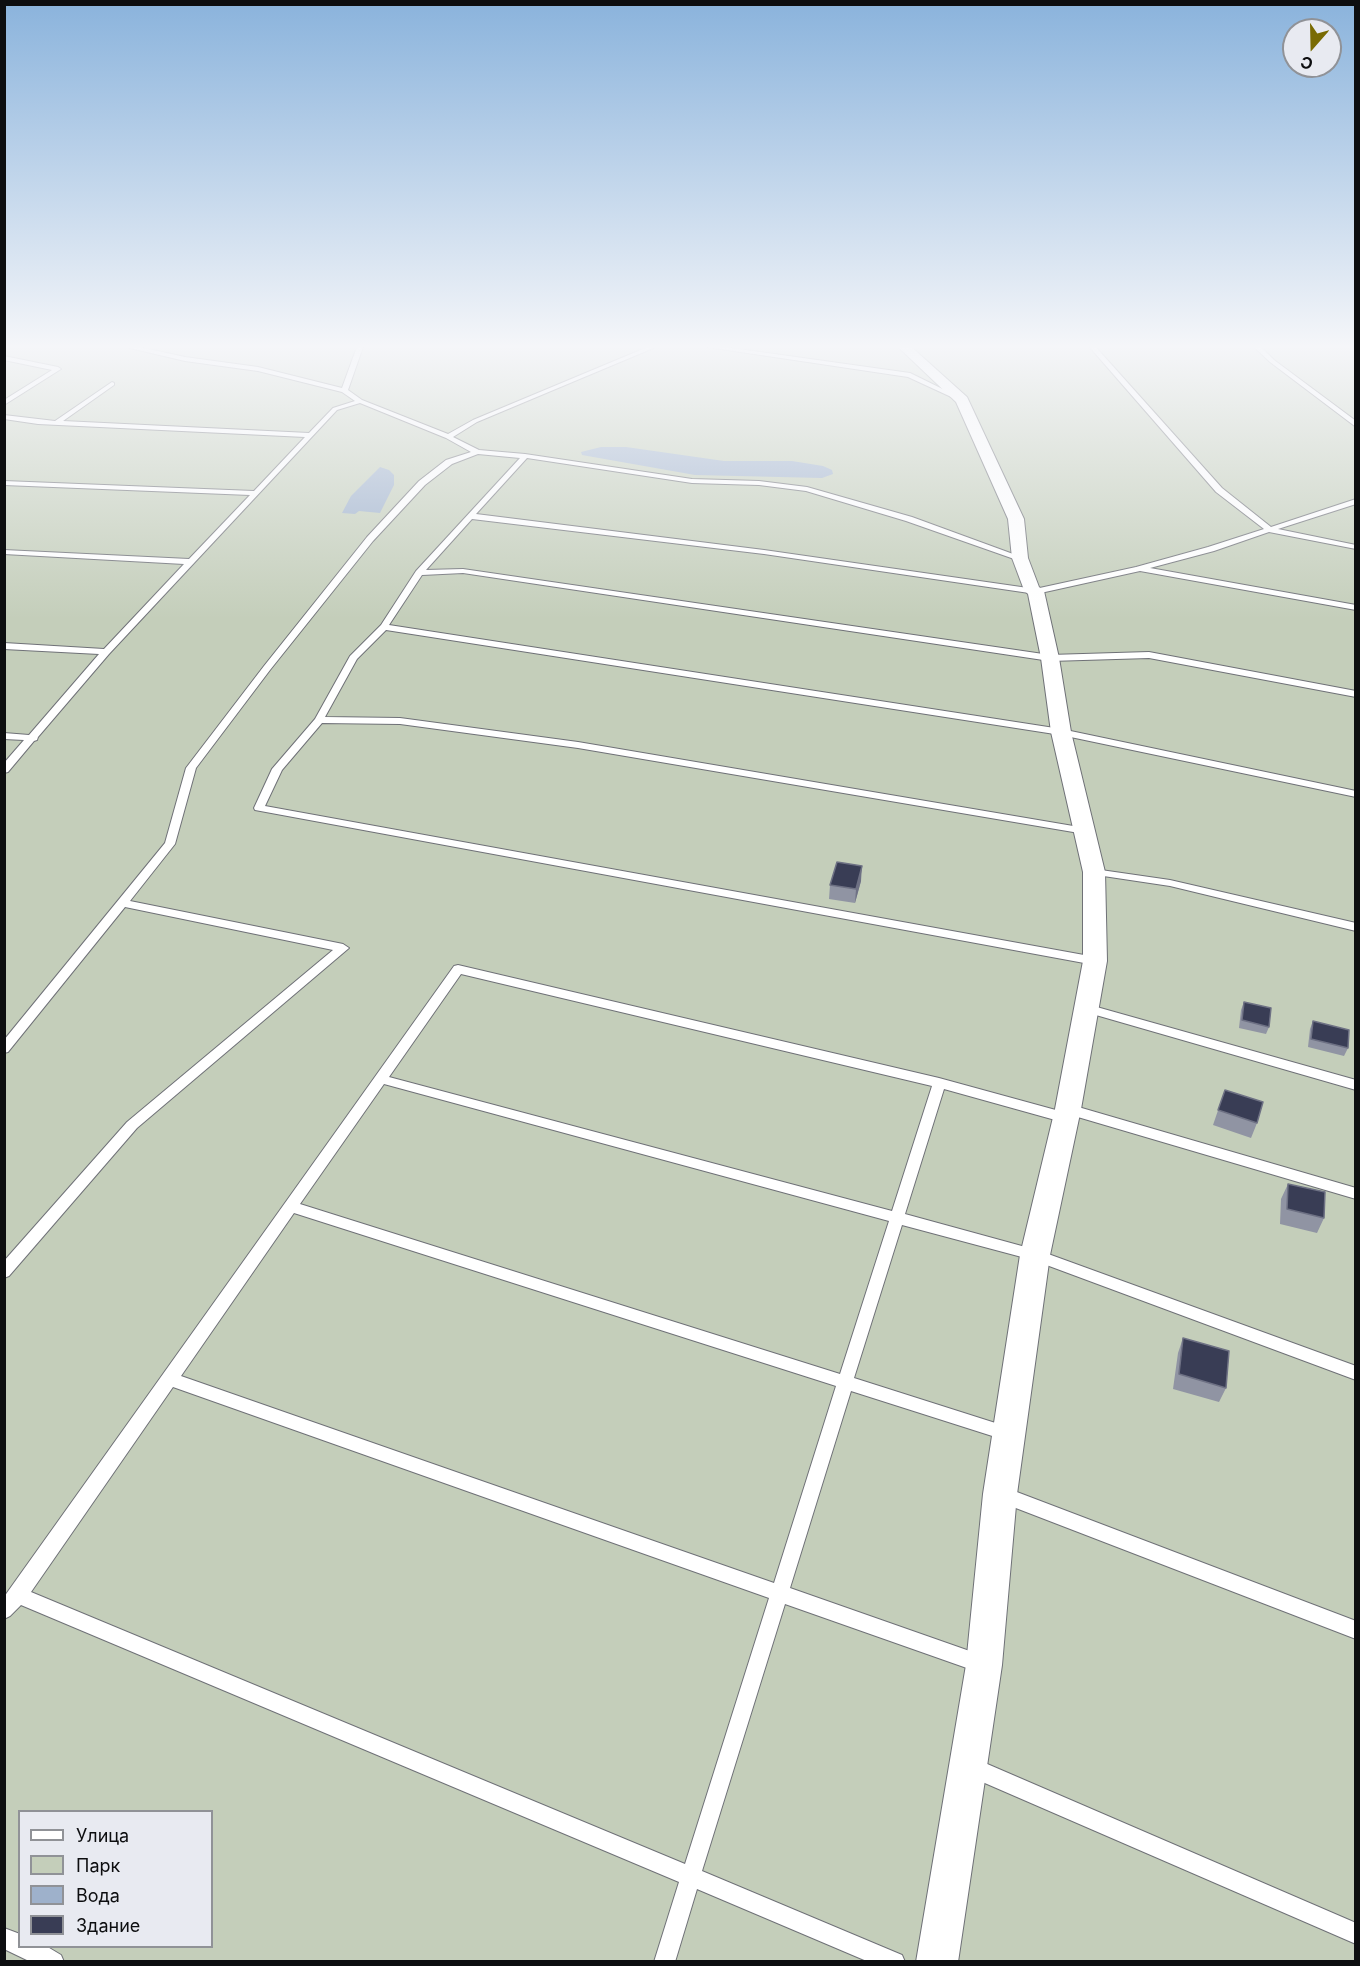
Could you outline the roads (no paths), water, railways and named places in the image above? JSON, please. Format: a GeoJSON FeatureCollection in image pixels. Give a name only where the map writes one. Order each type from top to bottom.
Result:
{"type":"FeatureCollection","features":[{"type":"Feature","properties":{"kind":"street"},"geometry":{"type":"LineString","coordinates":[[937,1962],[984,1665],[1000,1494],[1035,1255],[1067,1114],[1095,961],[1094,872],[1061,732],[1050,658],[1034,591],[1020,558],[1016,519],[978,436]]}},
{"type":"Feature","properties":{"kind":"lane"},"geometry":{"type":"LineString","coordinates":[[4,770],[106,652],[310,436]]}},
{"type":"Feature","properties":{"kind":"lane"},"geometry":{"type":"LineString","coordinates":[[445,436],[477,452],[525,456],[692,481],[759,483],[807,489],[909,519],[1020,558]]}},
{"type":"Feature","properties":{"kind":"lane"},"geometry":{"type":"LineString","coordinates":[[1171,436],[1219,490],[1270,530],[1356,547]]}},
{"type":"Feature","properties":{"kind":"lane"},"geometry":{"type":"LineString","coordinates":[[4,1049],[170,844],[191,768],[267,668],[370,539],[422,483],[449,462],[477,452]]}},
{"type":"Feature","properties":{"kind":"lane"},"geometry":{"type":"LineString","coordinates":[[525,456],[420,573],[384,627],[353,658],[319,720],[277,769],[259,808],[1095,961]]}},
{"type":"Feature","properties":{"kind":"lane"},"geometry":{"type":"LineString","coordinates":[[4,483],[255,493]]}},
{"type":"Feature","properties":{"kind":"lane"},"geometry":{"type":"LineString","coordinates":[[470,516],[764,552],[1034,591],[1137,569],[1270,530],[1356,501]]}},
{"type":"Feature","properties":{"kind":"lane"},"geometry":{"type":"LineString","coordinates":[[4,552],[190,562]]}},
{"type":"Feature","properties":{"kind":"lane"},"geometry":{"type":"LineString","coordinates":[[1137,569],[1356,608]]}},
{"type":"Feature","properties":{"kind":"lane"},"geometry":{"type":"LineString","coordinates":[[420,573],[463,571],[1050,658],[1149,655],[1356,694]]}},
{"type":"Feature","properties":{"kind":"lane"},"geometry":{"type":"LineString","coordinates":[[384,627],[1061,732],[1356,795]]}},
{"type":"Feature","properties":{"kind":"lane"},"geometry":{"type":"LineString","coordinates":[[4,646],[106,652]]}},
{"type":"Feature","properties":{"kind":"lane"},"geometry":{"type":"LineString","coordinates":[[319,720],[400,721],[578,745],[1085,831]]}},
{"type":"Feature","properties":{"kind":"lane"},"geometry":{"type":"LineString","coordinates":[[4,736],[34,738]]}},
{"type":"Feature","properties":{"kind":"lane"},"geometry":{"type":"LineString","coordinates":[[1094,872],[1170,883],[1356,927]]}},
{"type":"Feature","properties":{"kind":"lane"},"geometry":{"type":"LineString","coordinates":[[4,1272],[132,1125],[343,948],[124,903]]}},
{"type":"Feature","properties":{"kind":"lane"},"geometry":{"type":"LineString","coordinates":[[4,1610],[18,1595],[458,969],[1067,1114],[1356,1194]]}},
{"type":"Feature","properties":{"kind":"lane"},"geometry":{"type":"LineString","coordinates":[[1086,1008],[1356,1085]]}},
{"type":"Feature","properties":{"kind":"lane"},"geometry":{"type":"LineString","coordinates":[[381,1078],[1035,1255],[1356,1373]]}},
{"type":"Feature","properties":{"kind":"lane"},"geometry":{"type":"LineString","coordinates":[[664,1962],[939,1083]]}},
{"type":"Feature","properties":{"kind":"lane"},"geometry":{"type":"LineString","coordinates":[[291,1207],[1010,1435]]}},
{"type":"Feature","properties":{"kind":"lane"},"geometry":{"type":"LineString","coordinates":[[170,1379],[984,1665]]}},
{"type":"Feature","properties":{"kind":"lane"},"geometry":{"type":"LineString","coordinates":[[1000,1494],[1356,1630]]}},
{"type":"Feature","properties":{"kind":"lane"},"geometry":{"type":"LineString","coordinates":[[18,1595],[896,1962]]}},
{"type":"Feature","properties":{"kind":"lane"},"geometry":{"type":"LineString","coordinates":[[968,1765],[1356,1934]]}},
{"type":"Feature","properties":{"kind":"lane"},"geometry":{"type":"LineString","coordinates":[[4,1938],[18,1945]]}},
{"type":"Feature","properties":{"kind":"lane"},"geometry":{"type":"LineString","coordinates":[[25,1948],[54,1962]]}},
{"type":"Feature","properties":{"kind":"water"},"geometry":{"type":"Polygon","coordinates":[[[601,447],[626,447],[724,461],[792,461],[823,466],[832,470],[833,474],[822,478],[695,475],[582,455],[581,452],[601,447]]]}},
{"type":"Feature","properties":{"kind":"water"},"geometry":{"type":"Polygon","coordinates":[[[380,467],[389,470],[394,475],[394,485],[380,513],[359,511],[355,514],[342,513],[351,496],[380,467]]]}}]}
